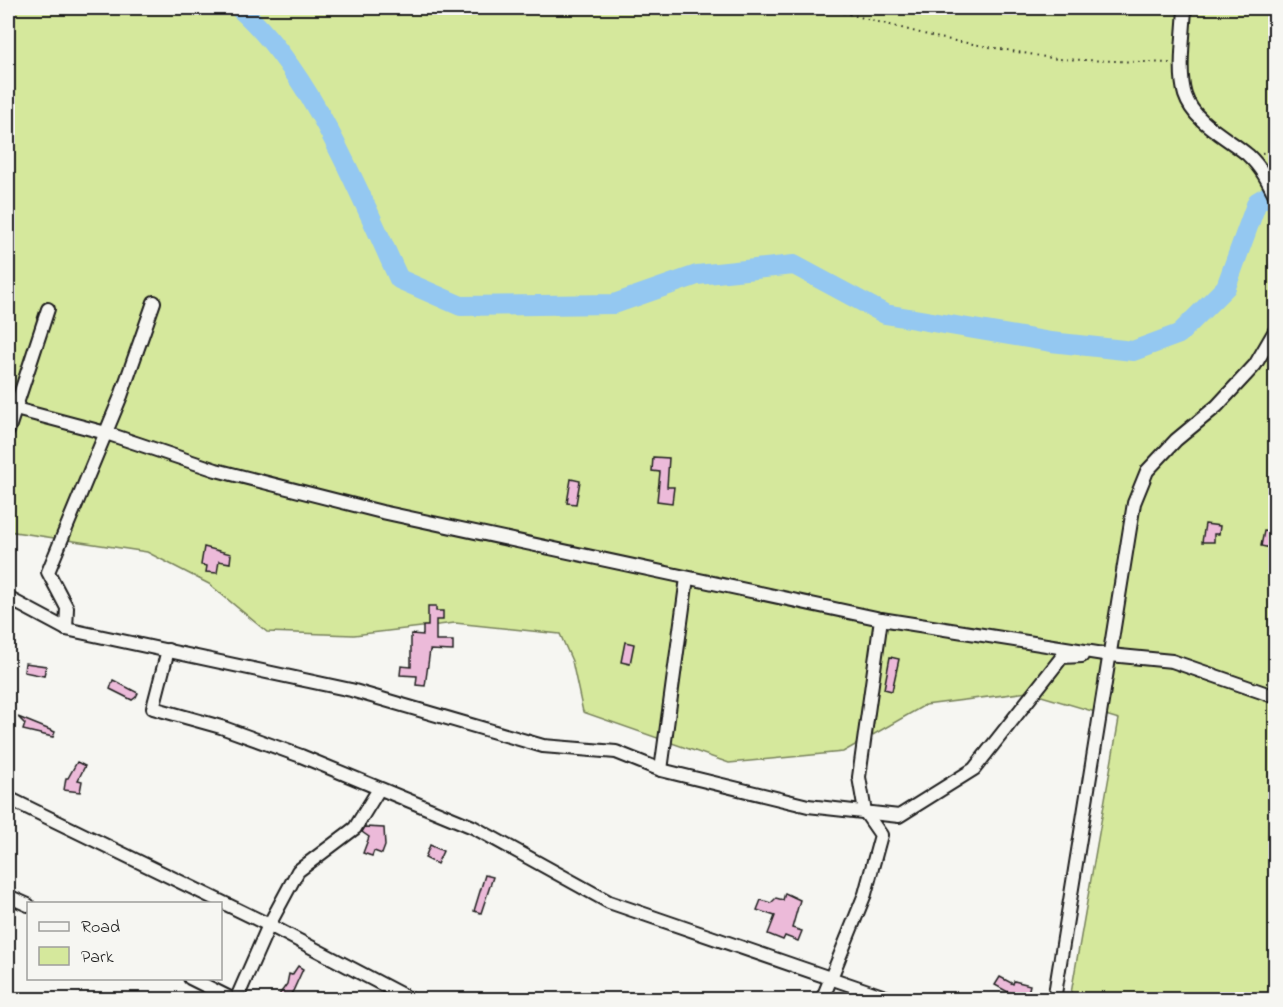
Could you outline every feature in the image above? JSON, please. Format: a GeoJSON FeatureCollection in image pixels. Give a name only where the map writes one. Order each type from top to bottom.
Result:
{"type":"FeatureCollection","features":[{"type":"Feature","properties":{"kind":"street"},"geometry":{"type":"LineString","coordinates":[[1185,8],[1185,96],[1196,114],[1248,155],[1268,182],[1275,197]]}},
{"type":"Feature","properties":{"kind":"street"},"geometry":{"type":"LineString","coordinates":[[66,629],[67,608],[48,572],[106,433],[154,302]]}},
{"type":"Feature","properties":{"kind":"street"},"geometry":{"type":"LineString","coordinates":[[8,431],[12,409],[48,309]]}},
{"type":"Feature","properties":{"kind":"street"},"geometry":{"type":"LineString","coordinates":[[1054,999],[1134,503],[1147,471],[1176,440],[1217,406],[1247,373],[1275,329]]}},
{"type":"Feature","properties":{"kind":"street"},"geometry":{"type":"LineString","coordinates":[[12,409],[106,433],[216,470],[382,512],[881,619],[1110,656],[1172,661],[1275,697]]}},
{"type":"Feature","properties":{"kind":"street"},"geometry":{"type":"LineString","coordinates":[[661,770],[687,578]]}},
{"type":"Feature","properties":{"kind":"street"},"geometry":{"type":"LineString","coordinates":[[8,598],[66,629],[351,690],[543,746],[616,752],[661,770],[808,806],[899,816],[974,769],[1062,657],[1110,656]]}},
{"type":"Feature","properties":{"kind":"street"},"geometry":{"type":"LineString","coordinates":[[822,999],[865,894],[881,835],[865,812],[860,777],[881,619]]}},
{"type":"Feature","properties":{"kind":"street"},"geometry":{"type":"LineString","coordinates":[[168,650],[153,708],[221,728],[301,756],[473,827],[609,902],[894,999]]}},
{"type":"Feature","properties":{"kind":"street"},"geometry":{"type":"LineString","coordinates":[[194,980],[235,999],[269,925],[298,871],[355,828],[380,789]]}},
{"type":"Feature","properties":{"kind":"street"},"geometry":{"type":"LineString","coordinates":[[8,798],[222,902]]}},
{"type":"Feature","properties":{"kind":"street"},"geometry":{"type":"LineString","coordinates":[[8,896],[27,905]]}},
{"type":"Feature","properties":{"kind":"street"},"geometry":{"type":"LineString","coordinates":[[222,902],[412,999]]}},
{"type":"Feature","properties":{"kind":"path"},"geometry":{"type":"LineString","coordinates":[[826,8],[939,38],[1057,59],[1184,64]]}},
{"type":"Feature","properties":{"kind":"green space"},"geometry":{"type":"Polygon","coordinates":[[[8,8],[1275,8],[1275,999],[1070,999],[1119,719],[1028,692],[925,705],[843,752],[729,763],[583,712],[572,661],[560,634],[455,623],[354,635],[267,632],[209,584],[147,552],[8,531],[8,8]]]}},
{"type":"Feature","properties":{"kind":"building"},"geometry":{"type":"Polygon","coordinates":[[[653,457],[669,458],[667,487],[674,487],[672,503],[657,501],[660,472],[652,471],[653,457]]]}},
{"type":"Feature","properties":{"kind":"building"},"geometry":{"type":"Polygon","coordinates":[[[571,479],[580,481],[576,504],[567,503],[571,479]]]}},
{"type":"Feature","properties":{"kind":"building"},"geometry":{"type":"Polygon","coordinates":[[[1205,524],[1220,526],[1219,534],[1214,534],[1214,542],[1202,542],[1205,524]]]}},
{"type":"Feature","properties":{"kind":"building"},"geometry":{"type":"Polygon","coordinates":[[[1264,531],[1275,533],[1275,549],[1261,546],[1264,531]]]}},
{"type":"Feature","properties":{"kind":"building"},"geometry":{"type":"Polygon","coordinates":[[[204,547],[231,554],[230,563],[219,561],[217,573],[206,572],[207,566],[201,565],[204,547]]]}},
{"type":"Feature","properties":{"kind":"building"},"geometry":{"type":"Polygon","coordinates":[[[428,606],[436,606],[436,611],[443,611],[443,620],[436,620],[436,641],[453,641],[453,651],[430,650],[425,686],[416,685],[417,676],[400,675],[401,666],[411,667],[411,634],[423,635],[423,626],[428,626],[428,606]]]}},
{"type":"Feature","properties":{"kind":"building"},"geometry":{"type":"Polygon","coordinates":[[[625,642],[634,644],[630,664],[621,662],[625,642]]]}},
{"type":"Feature","properties":{"kind":"building"},"geometry":{"type":"Polygon","coordinates":[[[890,657],[899,659],[892,691],[884,689],[890,657]]]}},
{"type":"Feature","properties":{"kind":"building"},"geometry":{"type":"Polygon","coordinates":[[[25,663],[46,666],[44,676],[24,672],[25,663]]]}},
{"type":"Feature","properties":{"kind":"building"},"geometry":{"type":"Polygon","coordinates":[[[113,680],[138,693],[136,697],[132,700],[110,689],[113,680]]]}},
{"type":"Feature","properties":{"kind":"building"},"geometry":{"type":"Polygon","coordinates":[[[18,717],[55,732],[53,737],[23,730],[25,724],[18,717]]]}},
{"type":"Feature","properties":{"kind":"building"},"geometry":{"type":"Polygon","coordinates":[[[77,762],[85,766],[78,780],[82,781],[80,792],[64,790],[66,778],[77,762]]]}},
{"type":"Feature","properties":{"kind":"building"},"geometry":{"type":"Polygon","coordinates":[[[365,827],[384,828],[385,846],[382,854],[374,851],[372,856],[363,853],[369,837],[362,832],[365,827]]]}},
{"type":"Feature","properties":{"kind":"building"},"geometry":{"type":"Polygon","coordinates":[[[430,845],[443,851],[437,864],[425,858],[430,845]]]}},
{"type":"Feature","properties":{"kind":"building"},"geometry":{"type":"Polygon","coordinates":[[[485,875],[493,877],[481,913],[474,911],[485,875]]]}},
{"type":"Feature","properties":{"kind":"building"},"geometry":{"type":"Polygon","coordinates":[[[785,893],[800,900],[792,928],[802,931],[798,941],[785,936],[783,940],[768,934],[775,916],[757,910],[761,900],[771,903],[776,898],[783,900],[785,893]]]}},
{"type":"Feature","properties":{"kind":"building"},"geometry":{"type":"Polygon","coordinates":[[[298,966],[303,969],[293,991],[287,999],[276,999],[287,984],[289,974],[292,975],[298,966]]]}},
{"type":"Feature","properties":{"kind":"building"},"geometry":{"type":"Polygon","coordinates":[[[1000,977],[1013,984],[1014,981],[1030,985],[1028,993],[1034,996],[1033,999],[1008,992],[995,985],[1000,977]]]}},
{"type":"Feature","properties":{"kind":"waterway"},"geometry":{"type":"LineString","coordinates":[[239,8],[265,34],[311,99],[350,171],[399,279],[461,306],[614,304],[697,275],[794,265],[885,314],[1051,342],[1133,351],[1179,334],[1226,287],[1257,202],[1276,191]]}}]}
